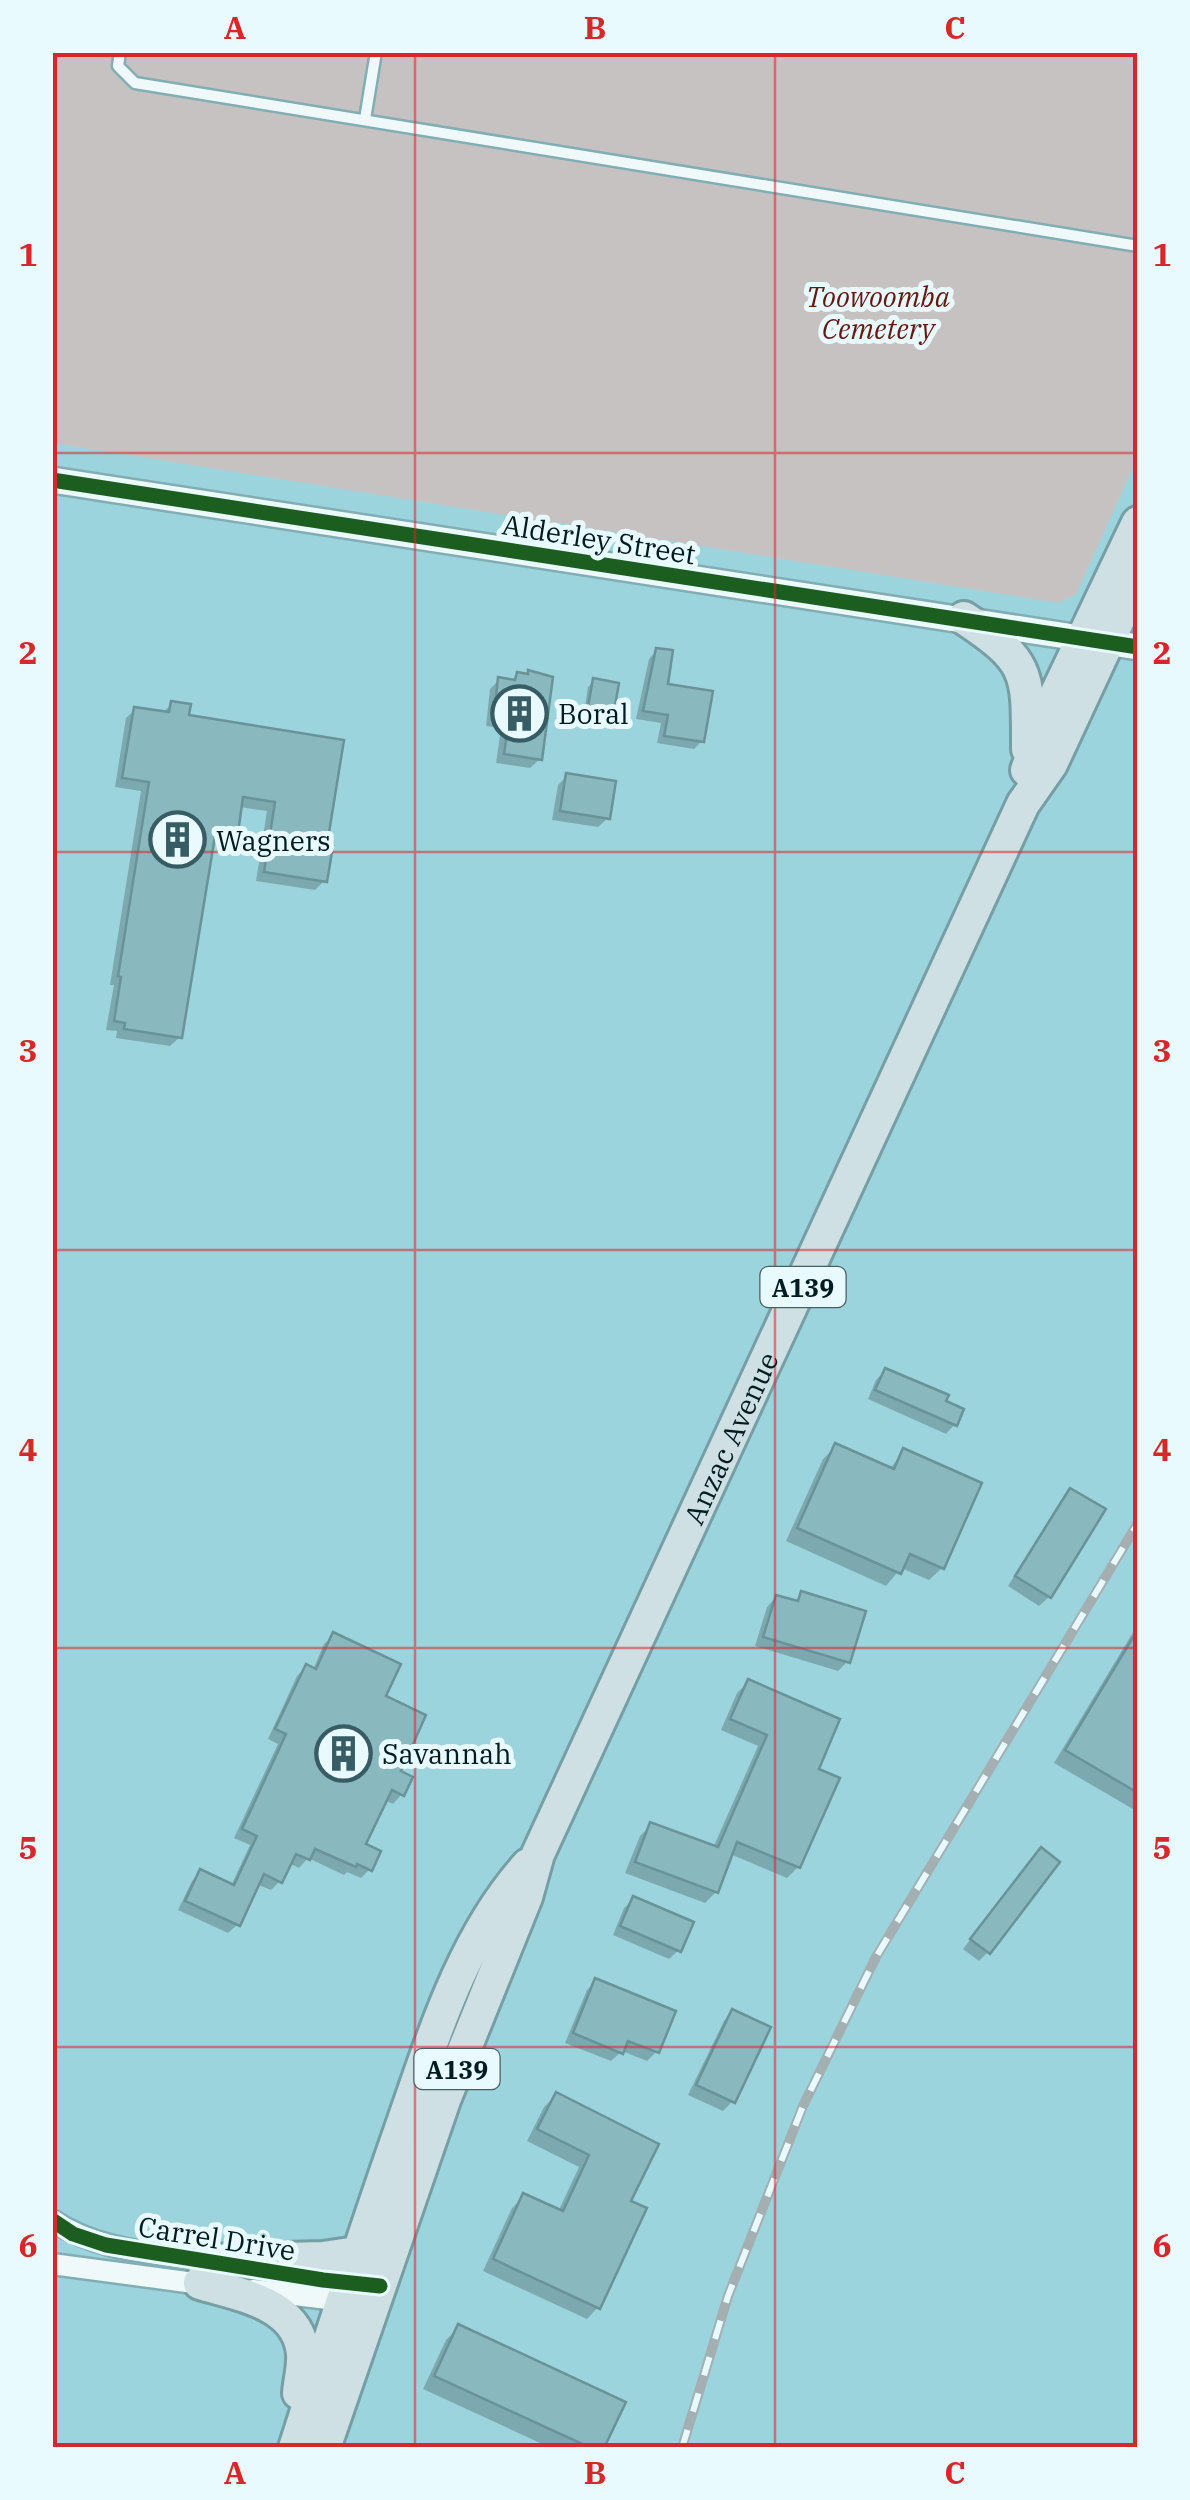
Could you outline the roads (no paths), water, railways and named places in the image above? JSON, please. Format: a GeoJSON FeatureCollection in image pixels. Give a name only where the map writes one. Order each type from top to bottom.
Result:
{"type":"FeatureCollection","features":[{"type":"Feature","properties":{"kind":"highway","name":"Anzac Avenue"},"geometry":{"type":"LineString","coordinates":[[1023,804],[1028,768],[1110,642],[1138,524]]}},
{"type":"Feature","properties":{"kind":"highway","name":"Anzac Avenue"},"geometry":{"type":"LineString","coordinates":[[324,2448],[361,2285],[437,2027],[464,1964],[506,1889],[538,1854],[794,1307],[1023,804],[1051,764],[1138,577]]}},
{"type":"Feature","properties":{"kind":"highway"},"geometry":{"type":"LineString","coordinates":[[964,618],[1003,643],[1023,675],[1028,697],[1028,768]]}},
{"type":"Feature","properties":{"kind":"highway"},"geometry":{"type":"LineString","coordinates":[[201,2272],[324,2258],[361,2285]]}},
{"type":"Feature","properties":{"kind":"highway"},"geometry":{"type":"LineString","coordinates":[[201,2272],[282,2313],[299,2334],[304,2356],[294,2448]]}},
{"type":"Feature","properties":{"kind":"highway","name":"Anzac Avenue"},"geometry":{"type":"LineString","coordinates":[[294,2448],[361,2285]]}},
{"type":"Feature","properties":{"kind":"street","name":"Alderley Street"},"geometry":{"type":"LineString","coordinates":[[52,480],[1110,642]]}},
{"type":"Feature","properties":{"kind":"street","name":"Carrel Drive"},"geometry":{"type":"LineString","coordinates":[[52,2222],[94,2242],[201,2272]]}},
{"type":"Feature","properties":{"kind":"street"},"geometry":{"type":"LineString","coordinates":[[52,2222],[52,2244]]}},
{"type":"Feature","properties":{"kind":"street","name":"Carrel Drive"},"geometry":{"type":"LineString","coordinates":[[52,2264],[361,2285]]}},
{"type":"Feature","properties":{"kind":"lane"},"geometry":{"type":"LineString","coordinates":[[120,52],[118,66],[135,83],[1138,246]]}},
{"type":"Feature","properties":{"kind":"lane"},"geometry":{"type":"LineString","coordinates":[[365,119],[376,52]]}},
{"type":"Feature","properties":{"kind":"railway"},"geometry":{"type":"LineString","coordinates":[[682,2448],[728,2296],[803,2106],[876,1957],[1138,1523]]}},
{"type":"Feature","properties":{"kind":"place","name":"Boral"},"geometry":{"type":"Point","coordinates":[519,713]}},
{"type":"Feature","properties":{"kind":"place","name":"Wagners"},"geometry":{"type":"Point","coordinates":[177,840]}},
{"type":"Feature","properties":{"kind":"place","name":"Savannah"},"geometry":{"type":"Point","coordinates":[343,1753]}},
{"type":"Feature","properties":{"kind":"park label","name":"Toowoomba Cemetery"},"geometry":{"type":"Point","coordinates":[878,312]}}]}
